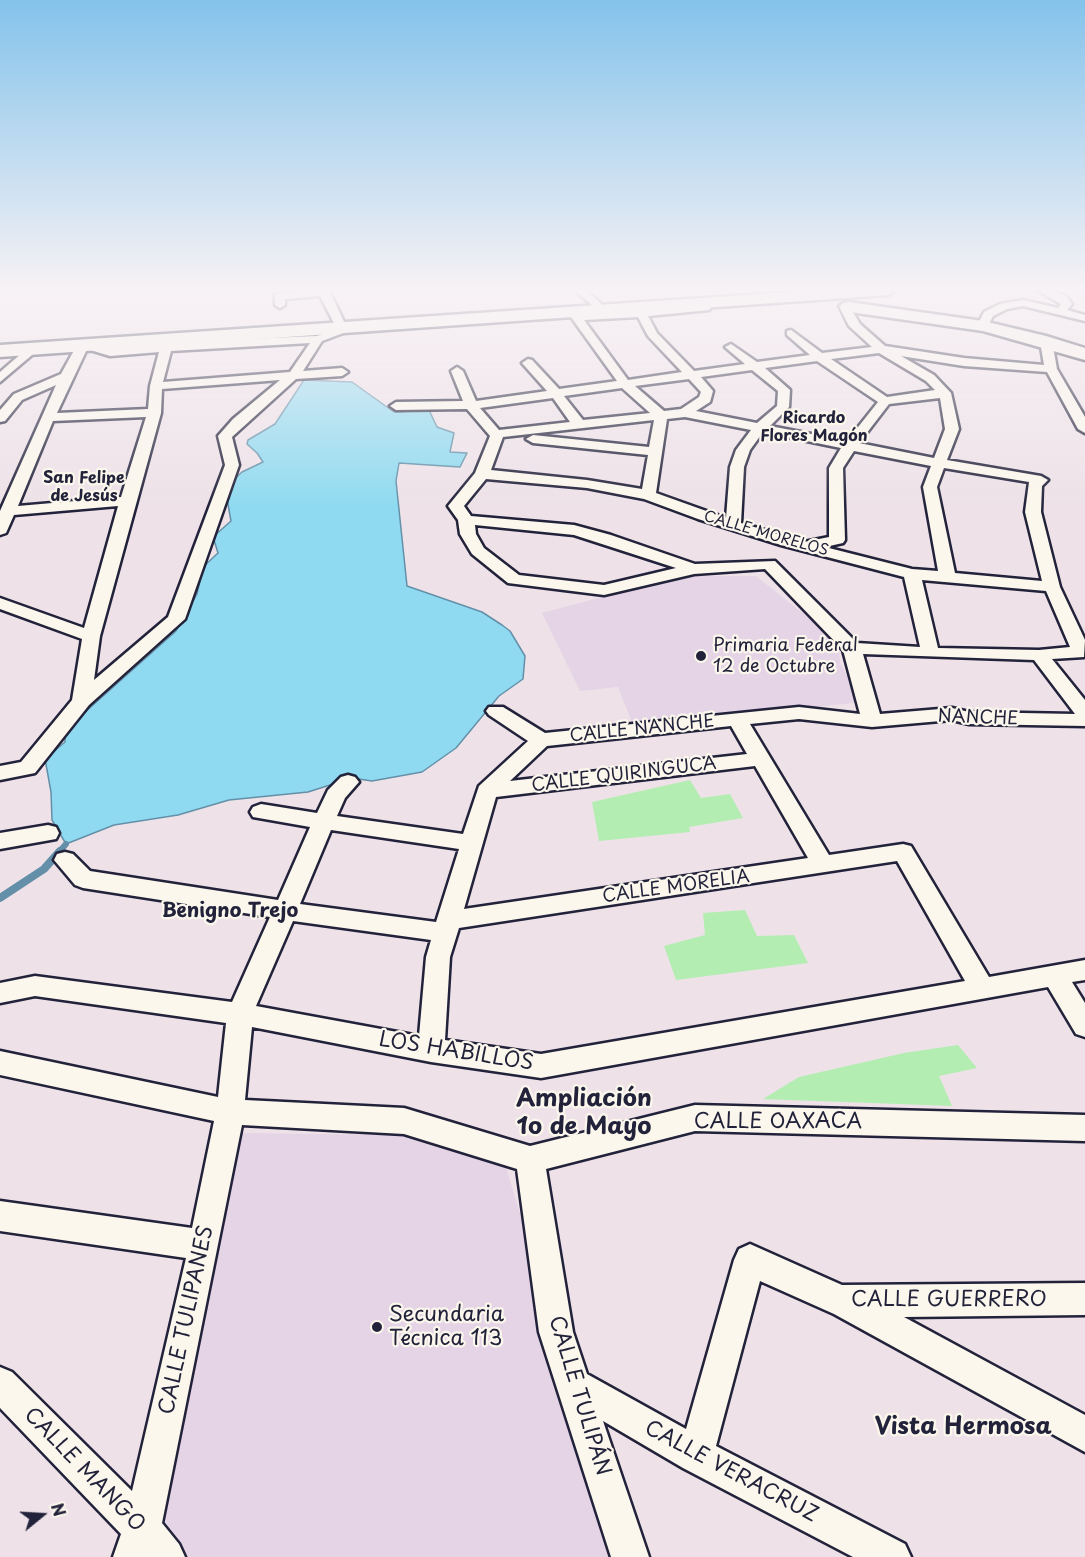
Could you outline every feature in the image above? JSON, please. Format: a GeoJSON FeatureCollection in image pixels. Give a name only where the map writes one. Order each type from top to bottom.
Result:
{"type":"FeatureCollection","features":[{"type":"Feature","properties":{"kind":"street"},"geometry":{"type":"LineString","coordinates":[[0,378],[17,363]]}},
{"type":"Feature","properties":{"kind":"street"},"geometry":{"type":"LineString","coordinates":[[0,530],[74,363]]}},
{"type":"Feature","properties":{"kind":"street"},"geometry":{"type":"LineString","coordinates":[[82,701],[91,636],[127,501],[154,413],[156,386],[162,363]]}},
{"type":"Feature","properties":{"kind":"street"},"geometry":{"type":"LineString","coordinates":[[0,773],[28,768],[82,701],[176,619],[232,465],[225,436],[238,422],[295,374],[302,363]]}},
{"type":"Feature","properties":{"kind":"street"},"geometry":{"type":"LineString","coordinates":[[528,363],[555,392],[580,426]]}},
{"type":"Feature","properties":{"kind":"street"},"geometry":{"type":"LineString","coordinates":[[609,363],[624,383],[661,416]]}},
{"type":"Feature","properties":{"kind":"street"},"geometry":{"type":"LineString","coordinates":[[678,363],[707,391],[705,399],[685,413]]}},
{"type":"Feature","properties":{"kind":"street"},"geometry":{"type":"LineString","coordinates":[[733,524],[737,467],[742,450],[759,428],[783,407],[784,390],[750,363]]}},
{"type":"Feature","properties":{"kind":"street"},"geometry":{"type":"LineString","coordinates":[[396,406],[471,405],[778,363]]}},
{"type":"Feature","properties":{"kind":"street"},"geometry":{"type":"LineString","coordinates":[[827,363],[885,401],[945,393]]}},
{"type":"Feature","properties":{"kind":"street"},"geometry":{"type":"LineString","coordinates":[[904,363],[930,378],[945,393],[952,429],[937,463],[930,487],[948,578]]}},
{"type":"Feature","properties":{"kind":"street"},"geometry":{"type":"LineString","coordinates":[[972,363],[1051,369]]}},
{"type":"Feature","properties":{"kind":"street"},"geometry":{"type":"LineString","coordinates":[[1050,363],[1051,369],[1085,429]]}},
{"type":"Feature","properties":{"kind":"street"},"geometry":{"type":"LineString","coordinates":[[457,371],[471,405],[496,435],[655,452]]}},
{"type":"Feature","properties":{"kind":"street"},"geometry":{"type":"LineString","coordinates":[[156,386],[342,372]]}},
{"type":"Feature","properties":{"kind":"street"},"geometry":{"type":"LineString","coordinates":[[0,418],[18,397],[66,376]]}},
{"type":"Feature","properties":{"kind":"street"},"geometry":{"type":"LineString","coordinates":[[804,546],[837,540],[836,468],[849,447],[885,401]]}},
{"type":"Feature","properties":{"kind":"street"},"geometry":{"type":"LineString","coordinates":[[48,417],[154,413]]}},
{"type":"Feature","properties":{"kind":"street"},"geometry":{"type":"LineString","coordinates":[[496,435],[685,413],[849,447],[1041,480],[1035,484],[1033,512],[1052,586],[1082,652],[1039,655],[930,653],[852,648]]}},
{"type":"Feature","properties":{"kind":"street"},"geometry":{"type":"LineString","coordinates":[[648,495],[661,416]]}},
{"type":"Feature","properties":{"kind":"street"},"geometry":{"type":"LineString","coordinates":[[496,435],[482,474],[456,506],[466,520],[468,534],[478,551],[493,565],[514,579],[604,590],[694,569],[769,564],[787,542]]}},
{"type":"Feature","properties":{"kind":"street","name":"CALLE MORELOS"},"geometry":{"type":"LineString","coordinates":[[482,474],[587,484],[648,495],[703,516],[787,542],[912,574],[1052,586]]}},
{"type":"Feature","properties":{"kind":"street"},"geometry":{"type":"LineString","coordinates":[[8,511],[127,501]]}},
{"type":"Feature","properties":{"kind":"street"},"geometry":{"type":"LineString","coordinates":[[466,520],[574,530],[605,537],[694,569]]}},
{"type":"Feature","properties":{"kind":"street"},"geometry":{"type":"LineString","coordinates":[[769,564],[852,648],[872,721]]}},
{"type":"Feature","properties":{"kind":"street"},"geometry":{"type":"LineString","coordinates":[[912,574],[930,653]]}},
{"type":"Feature","properties":{"kind":"street"},"geometry":{"type":"LineString","coordinates":[[0,603],[91,636]]}},
{"type":"Feature","properties":{"kind":"street"},"geometry":{"type":"LineString","coordinates":[[1039,655],[1085,713]]}},
{"type":"Feature","properties":{"kind":"street"},"geometry":{"type":"LineString","coordinates":[[431,1050],[438,957],[487,791],[541,740],[496,711]]}},
{"type":"Feature","properties":{"kind":"street","name":"CALLE NANCHE"},"geometry":{"type":"LineString","coordinates":[[541,740],[799,713],[872,721]]}},
{"type":"Feature","properties":{"kind":"street","name":"NANCHE"},"geometry":{"type":"LineString","coordinates":[[872,721],[952,714],[969,718],[1085,720]]}},
{"type":"Feature","properties":{"kind":"street"},"geometry":{"type":"LineString","coordinates":[[737,719],[824,866]]}},
{"type":"Feature","properties":{"kind":"street","name":"CALLE QUIRINGUCA"},"geometry":{"type":"LineString","coordinates":[[487,791],[761,759]]}},
{"type":"Feature","properties":{"kind":"street","name":"CALLE TULIPANES"},"geometry":{"type":"LineString","coordinates":[[137,1543],[204,1245],[230,1112],[240,1014],[336,795],[348,782]]}},
{"type":"Feature","properties":{"kind":"street"},"geometry":{"type":"LineString","coordinates":[[261,812],[470,843]]}},
{"type":"Feature","properties":{"kind":"street"},"geometry":{"type":"LineString","coordinates":[[0,841],[48,833]]}},
{"type":"Feature","properties":{"kind":"street","name":"CALLE MORELIA"},"geometry":{"type":"LineString","coordinates":[[65,860],[83,879],[384,926],[448,926],[903,852],[982,988]]}},
{"type":"Feature","properties":{"kind":"street","name":"LOS HABILLOS"},"geometry":{"type":"LineString","coordinates":[[0,993],[35,986],[240,1014],[431,1050],[541,1066],[1085,970]]}},
{"type":"Feature","properties":{"kind":"street"},"geometry":{"type":"LineString","coordinates":[[1054,975],[1085,1026]]}},
{"type":"Feature","properties":{"kind":"street"},"geometry":{"type":"LineString","coordinates":[[0,1063],[230,1112],[404,1122],[530,1160]]}},
{"type":"Feature","properties":{"kind":"street","name":"CALLE OAXACA"},"geometry":{"type":"LineString","coordinates":[[530,1160],[695,1118],[1085,1128]]}},
{"type":"Feature","properties":{"kind":"street","name":"CALLE TULIPÁN"},"geometry":{"type":"LineString","coordinates":[[530,1160],[556,1332],[630,1557]]}},
{"type":"Feature","properties":{"kind":"street"},"geometry":{"type":"LineString","coordinates":[[0,1216],[204,1245]]}},
{"type":"Feature","properties":{"kind":"street","name":"CALLE GUERRERO"},"geometry":{"type":"LineString","coordinates":[[696,1455],[750,1260],[841,1300],[1085,1299]]}},
{"type":"Feature","properties":{"kind":"street"},"geometry":{"type":"LineString","coordinates":[[841,1300],[1085,1434]]}},
{"type":"Feature","properties":{"kind":"street","name":"CALLE MANGO"},"geometry":{"type":"LineString","coordinates":[[0,1384],[137,1543],[166,1557]]}},
{"type":"Feature","properties":{"kind":"street","name":"CALLE VERACRUZ"},"geometry":{"type":"LineString","coordinates":[[573,1385],[696,1455],[892,1557]]}},
{"type":"Feature","properties":{"kind":"shaded area","name":"Primaria Federal 12 de Octubre"},"geometry":{"type":"Polygon","coordinates":[[[681,576],[756,576],[824,630],[839,649],[840,663],[863,702],[633,725],[618,687],[580,691],[542,613],[681,576]]]}},
{"type":"Feature","properties":{"kind":"shaded area","name":"Secundaria Técnica 113"},"geometry":{"type":"Polygon","coordinates":[[[242,1133],[398,1135],[506,1167],[623,1557],[189,1557],[158,1522],[242,1133]]]}},
{"type":"Feature","properties":{"kind":"green space"},"geometry":{"type":"Polygon","coordinates":[[[690,780],[701,798],[730,794],[743,818],[689,827],[690,832],[599,841],[592,802],[690,780]]]}},
{"type":"Feature","properties":{"kind":"green space"},"geometry":{"type":"Polygon","coordinates":[[[745,910],[757,936],[794,935],[808,963],[676,980],[664,946],[705,935],[703,913],[745,910]]]}},
{"type":"Feature","properties":{"kind":"green space"},"geometry":{"type":"Polygon","coordinates":[[[958,1045],[977,1068],[939,1076],[952,1106],[763,1099],[799,1077],[904,1053],[958,1045]]]}},
{"type":"Feature","properties":{"kind":"water"},"geometry":{"type":"Polygon","coordinates":[[[304,380],[352,382],[394,412],[429,410],[437,427],[454,433],[450,452],[467,453],[460,467],[399,463],[396,481],[407,586],[482,612],[510,631],[525,656],[523,679],[499,696],[456,748],[422,772],[372,781],[352,778],[308,792],[229,800],[178,815],[114,825],[66,844],[52,820],[51,792],[45,759],[65,742],[65,730],[176,631],[197,594],[203,567],[218,553],[213,537],[231,521],[227,499],[229,484],[242,472],[263,462],[247,444],[248,440],[275,424],[304,380]]]}},
{"type":"Feature","properties":{"kind":"waterway"},"geometry":{"type":"LineString","coordinates":[[59,852],[66,844]]}},
{"type":"Feature","properties":{"kind":"waterway"},"geometry":{"type":"LineString","coordinates":[[0,898],[44,869],[60,851]]}},
{"type":"Feature","properties":{"kind":"place","name":"Primaria Federal 12 de Octubre"},"geometry":{"type":"Point","coordinates":[701,656]}},
{"type":"Feature","properties":{"kind":"place","name":"Secundaria Técnica 113"},"geometry":{"type":"Point","coordinates":[377,1327]}},
{"type":"Feature","properties":{"kind":"district","name":"Ricardo Flores Magón"},"geometry":{"type":"Point","coordinates":[814,428]}},
{"type":"Feature","properties":{"kind":"district","name":"San Felipe de Jesús"},"geometry":{"type":"Point","coordinates":[84,488]}},
{"type":"Feature","properties":{"kind":"district","name":"Benigno Trejo"},"geometry":{"type":"Point","coordinates":[230,911]}},
{"type":"Feature","properties":{"kind":"district","name":"Ampliación 1o de Mayo"},"geometry":{"type":"Point","coordinates":[584,1113]}},
{"type":"Feature","properties":{"kind":"district","name":"Vista Hermosa"},"geometry":{"type":"Point","coordinates":[963,1427]}}]}
